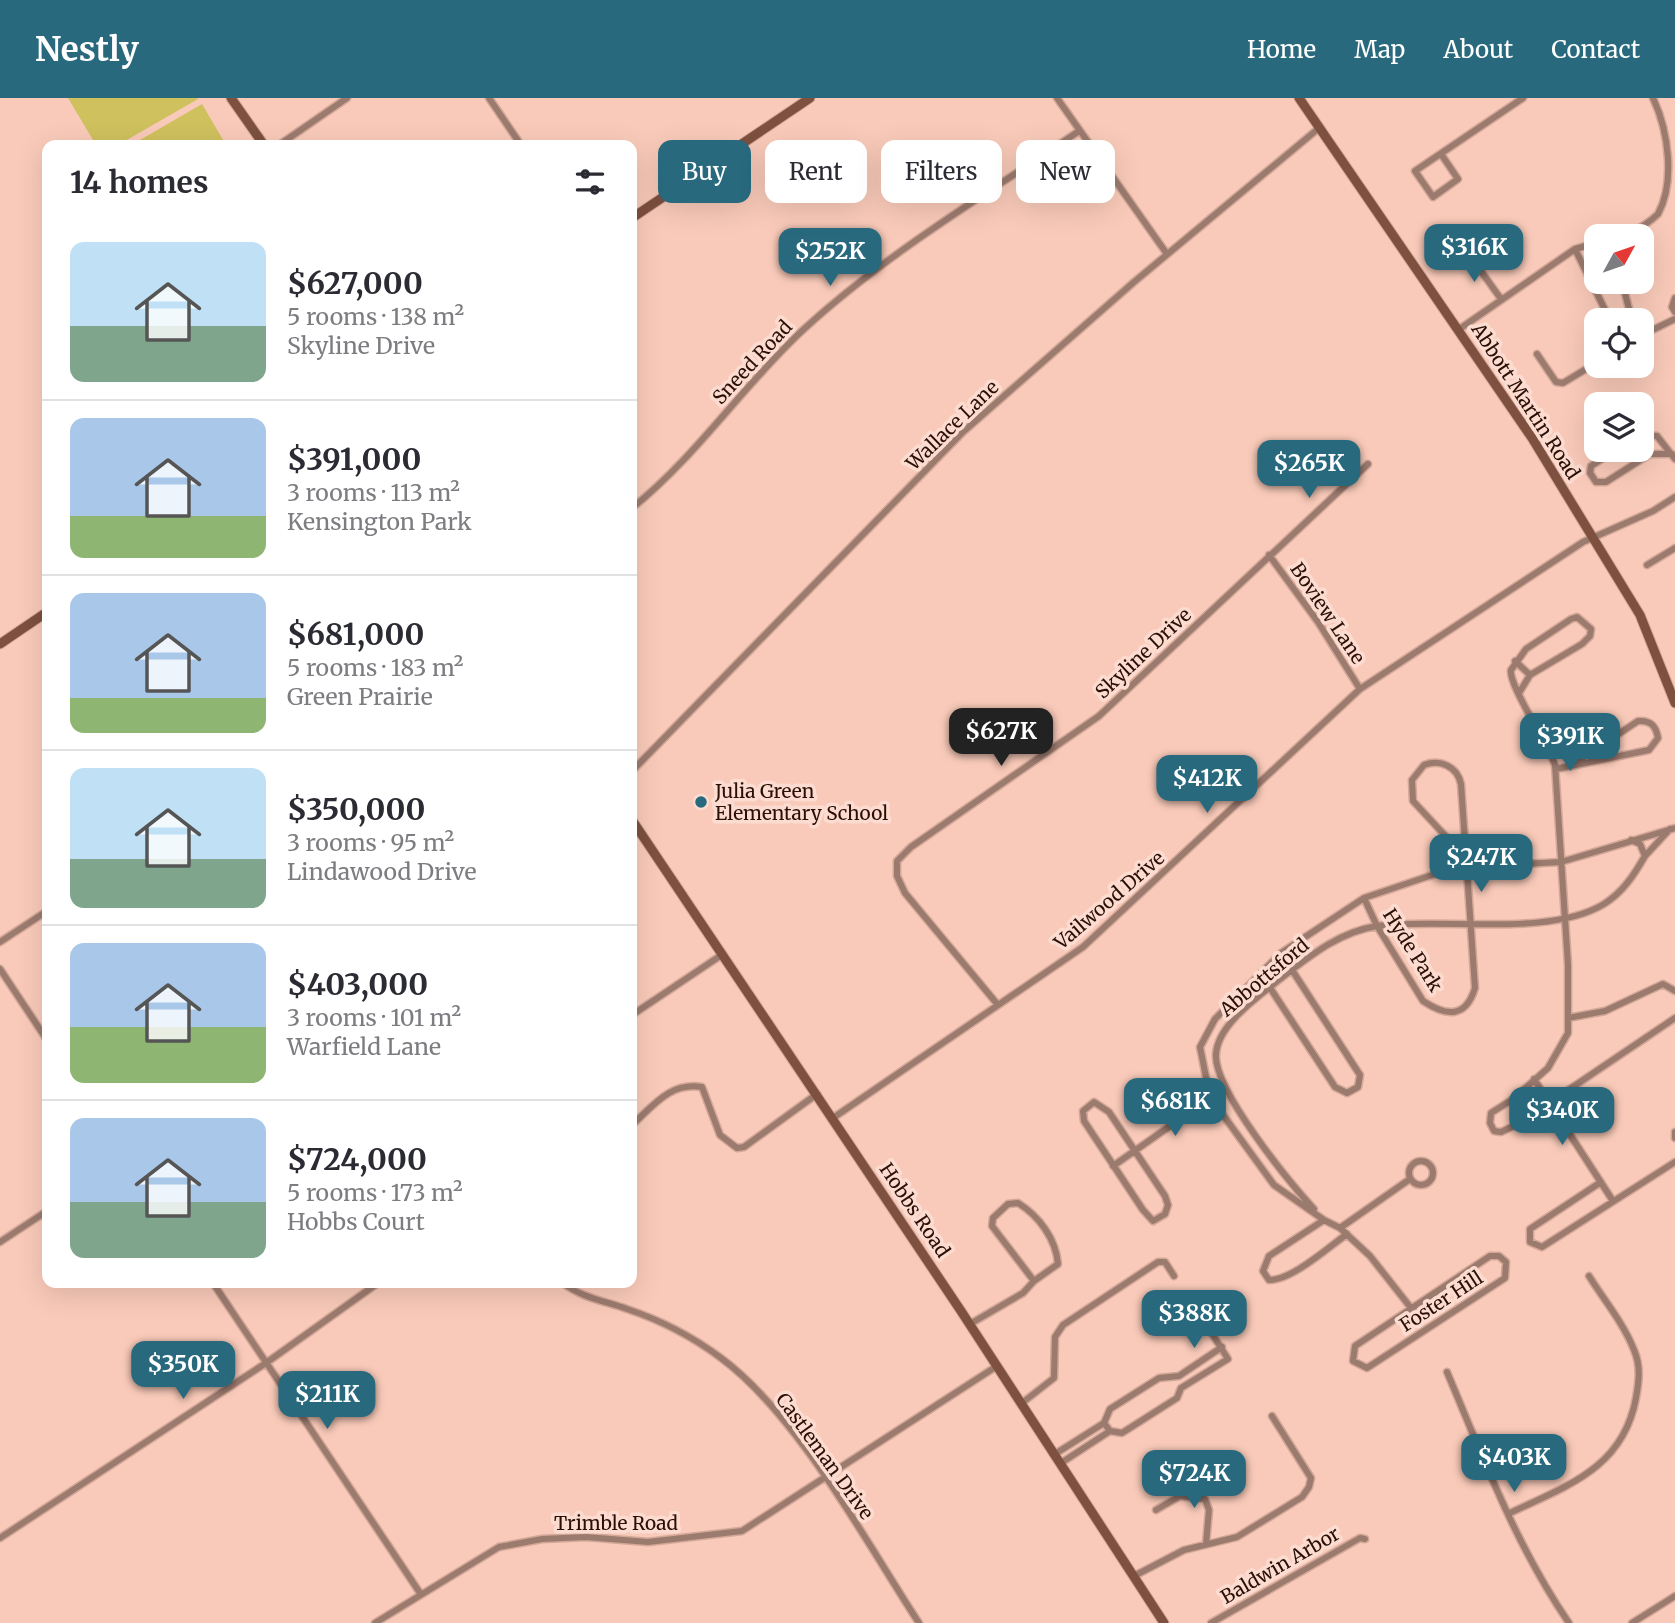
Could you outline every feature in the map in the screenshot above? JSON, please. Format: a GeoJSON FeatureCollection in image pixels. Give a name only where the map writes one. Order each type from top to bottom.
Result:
{"type":"FeatureCollection","features":[{"type":"Feature","properties":{"kind":"street"},"geometry":{"type":"LineString","coordinates":[[231,98],[260,140]]}},
{"type":"Feature","properties":{"kind":"street"},"geometry":{"type":"LineString","coordinates":[[286,140],[347,98]]}},
{"type":"Feature","properties":{"kind":"street"},"geometry":{"type":"LineString","coordinates":[[489,98],[518,140]]}},
{"type":"Feature","properties":{"kind":"street"},"geometry":{"type":"LineString","coordinates":[[637,215],[810,98]]}},
{"type":"Feature","properties":{"kind":"street"},"geometry":{"type":"LineString","coordinates":[[1058,98],[1167,254]]}},
{"type":"Feature","properties":{"kind":"street","name":"Abbott Martin Road"},"geometry":{"type":"LineString","coordinates":[[1299,98],[1532,438],[1640,615],[1675,703]]}},
{"type":"Feature","properties":{"kind":"street"},"geometry":{"type":"LineString","coordinates":[[1441,154],[1458,179],[1433,197],[1415,171],[1523,98]]}},
{"type":"Feature","properties":{"kind":"street"},"geometry":{"type":"LineString","coordinates":[[1643,224],[1659,213],[1673,183],[1666,134],[1653,98]]}},
{"type":"Feature","properties":{"kind":"street","name":"Wallace Lane"},"geometry":{"type":"LineString","coordinates":[[637,766],[963,432],[1167,254],[1320,128]]}},
{"type":"Feature","properties":{"kind":"street","name":"Sneed Road"},"geometry":{"type":"LineString","coordinates":[[637,504],[676,469],[801,332],[831,304],[927,232],[1079,131]]}},
{"type":"Feature","properties":{"kind":"street"},"geometry":{"type":"LineString","coordinates":[[1458,330],[1575,249],[1584,246]]}},
{"type":"Feature","properties":{"kind":"street"},"geometry":{"type":"LineString","coordinates":[[1575,249],[1604,308]]}},
{"type":"Feature","properties":{"kind":"street"},"geometry":{"type":"LineString","coordinates":[[1468,253],[1501,299]]}},
{"type":"Feature","properties":{"kind":"street"},"geometry":{"type":"LineString","coordinates":[[1675,298],[1672,307],[1675,313]]}},
{"type":"Feature","properties":{"kind":"street"},"geometry":{"type":"LineString","coordinates":[[1654,329],[1675,319]]}},
{"type":"Feature","properties":{"kind":"street"},"geometry":{"type":"LineString","coordinates":[[1537,354],[1556,382],[1563,383],[1584,370]]}},
{"type":"Feature","properties":{"kind":"street"},"geometry":{"type":"LineString","coordinates":[[1654,436],[1657,436],[1673,457]]}},
{"type":"Feature","properties":{"kind":"street"},"geometry":{"type":"LineString","coordinates":[[1654,455],[1673,457]]}},
{"type":"Feature","properties":{"kind":"street"},"geometry":{"type":"LineString","coordinates":[[1597,462],[1591,466],[1590,473],[1596,482],[1603,484],[1631,462]]}},
{"type":"Feature","properties":{"kind":"street","name":"Skyline Drive"},"geometry":{"type":"LineString","coordinates":[[998,1006],[905,893],[897,876],[897,861],[911,847],[1099,716],[1368,464]]}},
{"type":"Feature","properties":{"kind":"street","name":"Vailwood Drive"},"geometry":{"type":"LineString","coordinates":[[833,1118],[1083,947],[1360,689],[1583,542],[1594,539],[1675,497]]}},
{"type":"Feature","properties":{"kind":"street"},"geometry":{"type":"LineString","coordinates":[[1647,565],[1675,548]]}},
{"type":"Feature","properties":{"kind":"street","name":"Boview Lane"},"geometry":{"type":"LineString","coordinates":[[1269,555],[1318,622],[1360,689]]}},
{"type":"Feature","properties":{"kind":"street"},"geometry":{"type":"LineString","coordinates":[[0,644],[42,615]]}},
{"type":"Feature","properties":{"kind":"street"},"geometry":{"type":"LineString","coordinates":[[1520,693],[1530,675],[1586,641],[1591,629],[1588,623],[1577,617],[1571,619],[1526,649],[1515,661],[1510,678],[1550,751],[1556,769],[1566,918],[1568,1032],[1548,1068],[1513,1099],[1491,1113],[1490,1123],[1494,1130],[1502,1132],[1510,1128],[1675,1018]]}},
{"type":"Feature","properties":{"kind":"street"},"geometry":{"type":"LineString","coordinates":[[1515,661],[1530,675]]}},
{"type":"Feature","properties":{"kind":"street"},"geometry":{"type":"LineString","coordinates":[[1556,769],[1649,750],[1658,738],[1656,729],[1651,723],[1638,721],[1575,763]]}},
{"type":"Feature","properties":{"kind":"street","name":"Hyde Park"},"geometry":{"type":"LineString","coordinates":[[1364,898],[1377,926],[1423,1001],[1434,1008],[1451,1013],[1470,1003],[1475,988],[1460,778],[1445,764],[1424,765],[1412,780],[1413,801],[1465,857]]}},
{"type":"Feature","properties":{"kind":"street","name":"Hobbs Road"},"geometry":{"type":"LineString","coordinates":[[637,827],[998,1366],[1164,1623]]}},
{"type":"Feature","properties":{"kind":"street","name":"Abbottsford"},"geometry":{"type":"LineString","coordinates":[[1411,1308],[1370,1256],[1347,1234],[1274,1185],[1210,1097],[1200,1047],[1214,1018],[1281,953],[1364,898],[1419,877],[1465,867],[1561,862],[1672,829]]}},
{"type":"Feature","properties":{"kind":"street","name":"Abbottsford"},"geometry":{"type":"LineString","coordinates":[[1324,1220],[1294,1188],[1223,1088],[1216,1054],[1226,1030],[1271,986],[1343,935],[1377,926],[1566,918],[1603,904],[1632,878],[1645,856],[1672,829]]}},
{"type":"Feature","properties":{"kind":"street"},"geometry":{"type":"LineString","coordinates":[[1631,840],[1640,844],[1645,856]]}},
{"type":"Feature","properties":{"kind":"street"},"geometry":{"type":"LineString","coordinates":[[0,942],[42,914]]}},
{"type":"Feature","properties":{"kind":"street"},"geometry":{"type":"LineString","coordinates":[[1261,974],[1335,1087],[1347,1093],[1358,1087],[1360,1075],[1355,1065],[1281,953]]}},
{"type":"Feature","properties":{"kind":"street"},"geometry":{"type":"LineString","coordinates":[[637,1012],[723,954]]}},
{"type":"Feature","properties":{"kind":"street"},"geometry":{"type":"LineString","coordinates":[[0,969],[42,1032]]}},
{"type":"Feature","properties":{"kind":"street"},"geometry":{"type":"LineString","coordinates":[[1568,1018],[1605,1012],[1663,984],[1675,991]]}},
{"type":"Feature","properties":{"kind":"street"},"geometry":{"type":"LineString","coordinates":[[1534,1079],[1613,1201]]}},
{"type":"Feature","properties":{"kind":"street"},"geometry":{"type":"LineString","coordinates":[[637,1121],[671,1090],[680,1086],[702,1087],[720,1135],[737,1148],[744,1147],[817,1094]]}},
{"type":"Feature","properties":{"kind":"street"},"geometry":{"type":"LineString","coordinates":[[1113,1166],[1223,1088]]}},
{"type":"Feature","properties":{"kind":"street"},"geometry":{"type":"LineString","coordinates":[[1094,1102],[1102,1106],[1136,1149],[1168,1205],[1166,1214],[1160,1219],[1153,1221],[1143,1210],[1084,1121],[1083,1111],[1094,1102]]}},
{"type":"Feature","properties":{"kind":"street"},"geometry":{"type":"LineString","coordinates":[[1675,1132],[1675,1138]]}},
{"type":"Feature","properties":{"kind":"street"},"geometry":{"type":"LineString","coordinates":[[1422,1160],[1432,1166],[1434,1174],[1430,1182],[1420,1185],[1410,1179],[1409,1170],[1413,1163],[1422,1160]]}},
{"type":"Feature","properties":{"kind":"street"},"geometry":{"type":"LineString","coordinates":[[1601,1182],[1530,1229],[1530,1242],[1542,1247],[1675,1161]]}},
{"type":"Feature","properties":{"kind":"street"},"geometry":{"type":"LineString","coordinates":[[1340,1228],[1410,1179]]}},
{"type":"Feature","properties":{"kind":"street"},"geometry":{"type":"LineString","coordinates":[[970,1324],[1023,1293],[1034,1281],[1058,1264],[1057,1252],[1045,1228],[1026,1208],[1018,1203],[1008,1204],[993,1218],[992,1226],[1034,1281]]}},
{"type":"Feature","properties":{"kind":"street"},"geometry":{"type":"LineString","coordinates":[[0,1242],[42,1214]]}},
{"type":"Feature","properties":{"kind":"street"},"geometry":{"type":"LineString","coordinates":[[1324,1220],[1269,1256],[1262,1271],[1269,1280],[1275,1280],[1309,1262],[1347,1234]]}},
{"type":"Feature","properties":{"kind":"street","name":"Foster Hill"},"geometry":{"type":"LineString","coordinates":[[1499,1255],[1506,1262],[1504,1278],[1434,1325],[1367,1368],[1353,1361],[1355,1346],[1411,1308],[1490,1256],[1499,1255]]}},
{"type":"Feature","properties":{"kind":"street"},"geometry":{"type":"LineString","coordinates":[[1022,1403],[1054,1378],[1055,1337],[1063,1325],[1158,1262],[1165,1262],[1174,1276]]}},
{"type":"Feature","properties":{"kind":"street"},"geometry":{"type":"LineString","coordinates":[[1508,1514],[1584,1478],[1606,1460],[1626,1433],[1640,1376],[1634,1351],[1590,1276]]}},
{"type":"Feature","properties":{"kind":"street"},"geometry":{"type":"LineString","coordinates":[[216,1288],[420,1593]]}},
{"type":"Feature","properties":{"kind":"street"},"geometry":{"type":"LineString","coordinates":[[0,1538],[265,1363],[371,1288]]}},
{"type":"Feature","properties":{"kind":"street","name":"Castleman Drive"},"geometry":{"type":"LineString","coordinates":[[570,1288],[576,1293],[629,1309],[680,1331],[723,1359],[764,1398],[824,1477],[919,1623]]}},
{"type":"Feature","properties":{"kind":"street"},"geometry":{"type":"LineString","coordinates":[[1061,1463],[1110,1431],[1122,1433],[1177,1398],[1181,1388],[1228,1356],[1192,1302]]}},
{"type":"Feature","properties":{"kind":"street"},"geometry":{"type":"LineString","coordinates":[[1055,1454],[1104,1423],[1110,1409],[1158,1378],[1179,1376],[1222,1347]]}},
{"type":"Feature","properties":{"kind":"street","name":"Trimble Road"},"geometry":{"type":"LineString","coordinates":[[375,1623],[499,1547],[542,1539],[586,1537],[648,1542],[742,1531],[998,1366]]}},
{"type":"Feature","properties":{"kind":"street"},"geometry":{"type":"LineString","coordinates":[[1447,1371],[1508,1514],[1541,1580],[1569,1623]]}},
{"type":"Feature","properties":{"kind":"street"},"geometry":{"type":"LineString","coordinates":[[1173,1376],[1181,1388]]}},
{"type":"Feature","properties":{"kind":"street"},"geometry":{"type":"LineString","coordinates":[[1134,1576],[1185,1550],[1237,1537],[1302,1497],[1310,1487],[1311,1478],[1272,1416]]}},
{"type":"Feature","properties":{"kind":"street"},"geometry":{"type":"LineString","coordinates":[[1104,1423],[1110,1431]]}},
{"type":"Feature","properties":{"kind":"street"},"geometry":{"type":"LineString","coordinates":[[1156,1510],[1180,1496],[1205,1499],[1209,1510],[1206,1544]]}},
{"type":"Feature","properties":{"kind":"street","name":"Baldwin Arbor"},"geometry":{"type":"LineString","coordinates":[[1212,1623],[1314,1562],[1360,1538],[1365,1539]]}},
{"type":"Feature","properties":{"kind":"street"},"geometry":{"type":"LineString","coordinates":[[1632,1623],[1675,1596]]}},
{"type":"Feature","properties":{"kind":"shaded area"},"geometry":{"type":"Polygon","coordinates":[[[68,98],[198,99],[127,140],[93,140],[68,98]]]}},
{"type":"Feature","properties":{"kind":"shaded area"},"geometry":{"type":"Polygon","coordinates":[[[202,104],[223,140],[140,140],[202,104]]]}},
{"type":"Feature","properties":{"kind":"place","name":"Julia Green Elementary School"},"geometry":{"type":"Point","coordinates":[701,802]}}]}
